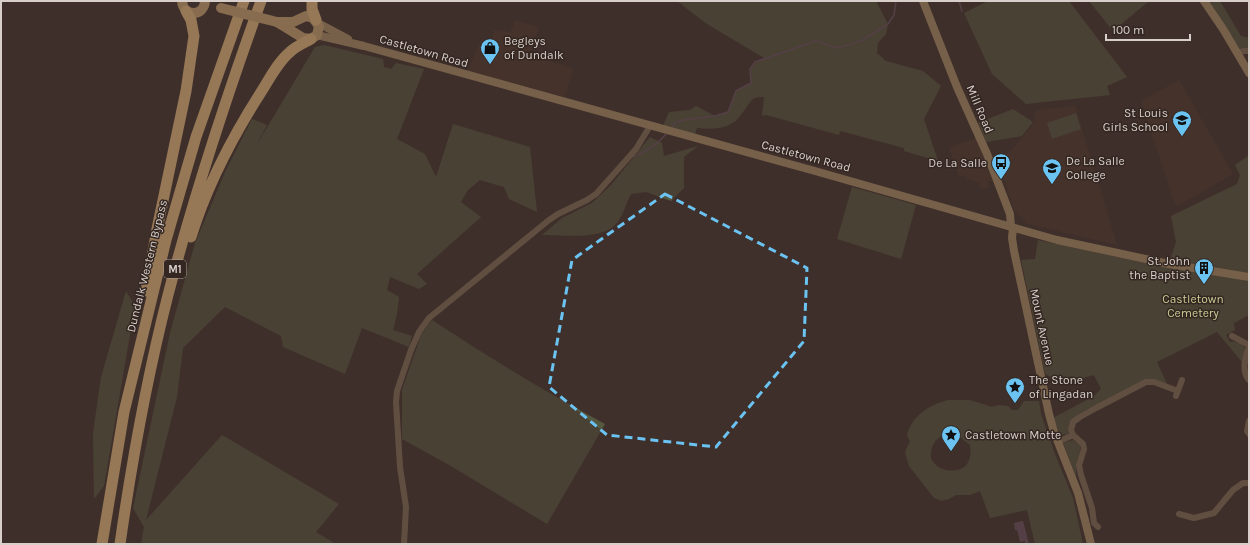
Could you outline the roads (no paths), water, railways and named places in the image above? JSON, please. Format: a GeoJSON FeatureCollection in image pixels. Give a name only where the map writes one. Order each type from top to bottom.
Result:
{"type":"FeatureCollection","features":[{"type":"Feature","properties":{"kind":"highway","name":"Dundalk Western Bypass"},"geometry":{"type":"LineString","coordinates":[[102,544],[108,500],[124,412],[156,279],[183,179],[212,90],[244,1]]}},
{"type":"Feature","properties":{"kind":"highway","name":"M1"},"geometry":{"type":"LineString","coordinates":[[121,544],[141,414],[168,296],[209,152],[261,1]]}},
{"type":"Feature","properties":{"kind":"highway"},"geometry":{"type":"LineString","coordinates":[[312,1],[312,9],[317,21]]}},
{"type":"Feature","properties":{"kind":"highway"},"geometry":{"type":"LineString","coordinates":[[124,412],[157,229],[186,92],[194,36],[191,20],[184,6]]}},
{"type":"Feature","properties":{"kind":"highway"},"geometry":{"type":"LineString","coordinates":[[121,544],[145,416],[177,286],[194,228],[229,146],[249,110],[276,69],[290,52],[309,37]]}},
{"type":"Feature","properties":{"kind":"main road","name":"Mill Road"},"geometry":{"type":"LineString","coordinates":[[923,1],[987,154],[1010,214],[1012,228]]}},
{"type":"Feature","properties":{"kind":"main road"},"geometry":{"type":"LineString","coordinates":[[1204,1],[1249,73]]}},
{"type":"Feature","properties":{"kind":"main road"},"geometry":{"type":"LineString","coordinates":[[184,6],[190,13],[198,13],[203,8],[205,3],[276,22],[309,37]]}},
{"type":"Feature","properties":{"kind":"main road"},"geometry":{"type":"LineString","coordinates":[[276,22],[293,22],[310,16],[317,21],[319,29],[309,37]]}},
{"type":"Feature","properties":{"kind":"main road"},"geometry":{"type":"LineString","coordinates":[[301,18],[296,26],[297,30],[309,37]]}},
{"type":"Feature","properties":{"kind":"main road","name":"Castletown Road"},"geometry":{"type":"LineString","coordinates":[[317,21],[359,45]]}},
{"type":"Feature","properties":{"kind":"main road","name":"Castletown Road"},"geometry":{"type":"LineString","coordinates":[[309,37],[321,36],[359,45],[815,171],[1057,240],[1155,261],[1249,277]]}},
{"type":"Feature","properties":{"kind":"main road","name":"Mount Avenue"},"geometry":{"type":"LineString","coordinates":[[1012,228],[1012,238],[1021,286],[1049,414],[1054,432],[1078,493],[1091,544]]}},
{"type":"Feature","properties":{"kind":"street"},"geometry":{"type":"LineString","coordinates":[[1237,53],[1249,51]]}},
{"type":"Feature","properties":{"kind":"street"},"geometry":{"type":"LineString","coordinates":[[404,544],[406,507],[400,461],[396,402],[401,380],[411,350],[420,332],[429,318],[549,220],[596,194],[636,149],[650,126]]}},
{"type":"Feature","properties":{"kind":"street"},"geometry":{"type":"LineString","coordinates":[[1232,336],[1249,346],[1244,370],[1249,380]]}},
{"type":"Feature","properties":{"kind":"street"},"geometry":{"type":"LineString","coordinates":[[1098,527],[1094,524],[1090,502],[1079,465],[1084,449],[1083,444],[1073,435],[1071,430],[1073,422],[1146,382],[1154,382],[1177,394],[1182,380]]}},
{"type":"Feature","properties":{"kind":"street"},"geometry":{"type":"LineString","coordinates":[[1249,421],[1249,434]]}},
{"type":"Feature","properties":{"kind":"street"},"geometry":{"type":"LineString","coordinates":[[1058,442],[1073,435]]}},
{"type":"Feature","properties":{"kind":"street"},"geometry":{"type":"LineString","coordinates":[[1179,514],[1194,518],[1214,513],[1233,490],[1243,483],[1249,483]]}},
{"type":"Feature","properties":{"kind":"waterway"},"geometry":{"type":"LineString","coordinates":[[671,128],[675,123],[683,120],[715,116],[728,112],[736,91],[751,83],[750,69],[755,62],[816,41],[837,48],[861,41],[888,24],[894,15],[896,1]]}},
{"type":"Feature","properties":{"kind":"waterway"},"geometry":{"type":"LineString","coordinates":[[959,1],[962,11]]}},
{"type":"Feature","properties":{"kind":"waterway"},"geometry":{"type":"LineString","coordinates":[[631,157],[651,148],[667,133]]}},
{"type":"Feature","properties":{"kind":"place","name":"Begleys of Dundalk"},"geometry":{"type":"Point","coordinates":[490,65]}},
{"type":"Feature","properties":{"kind":"place","name":"St Louis Girls School"},"geometry":{"type":"Point","coordinates":[1182,137]}},
{"type":"Feature","properties":{"kind":"place","name":"De La Salle"},"geometry":{"type":"Point","coordinates":[1001,180]}},
{"type":"Feature","properties":{"kind":"place","name":"De La Salle College"},"geometry":{"type":"Point","coordinates":[1052,185]}},
{"type":"Feature","properties":{"kind":"place","name":"St. John the Baptist"},"geometry":{"type":"Point","coordinates":[1204,285]}},
{"type":"Feature","properties":{"kind":"place","name":"The Stone of Lingadan"},"geometry":{"type":"Point","coordinates":[1015,404]}},
{"type":"Feature","properties":{"kind":"place","name":"Castletown Motte"},"geometry":{"type":"Point","coordinates":[951,452]}},
{"type":"Feature","properties":{"kind":"park label","name":"Castletown Cemetery"},"geometry":{"type":"Point","coordinates":[1193,306]}}]}
